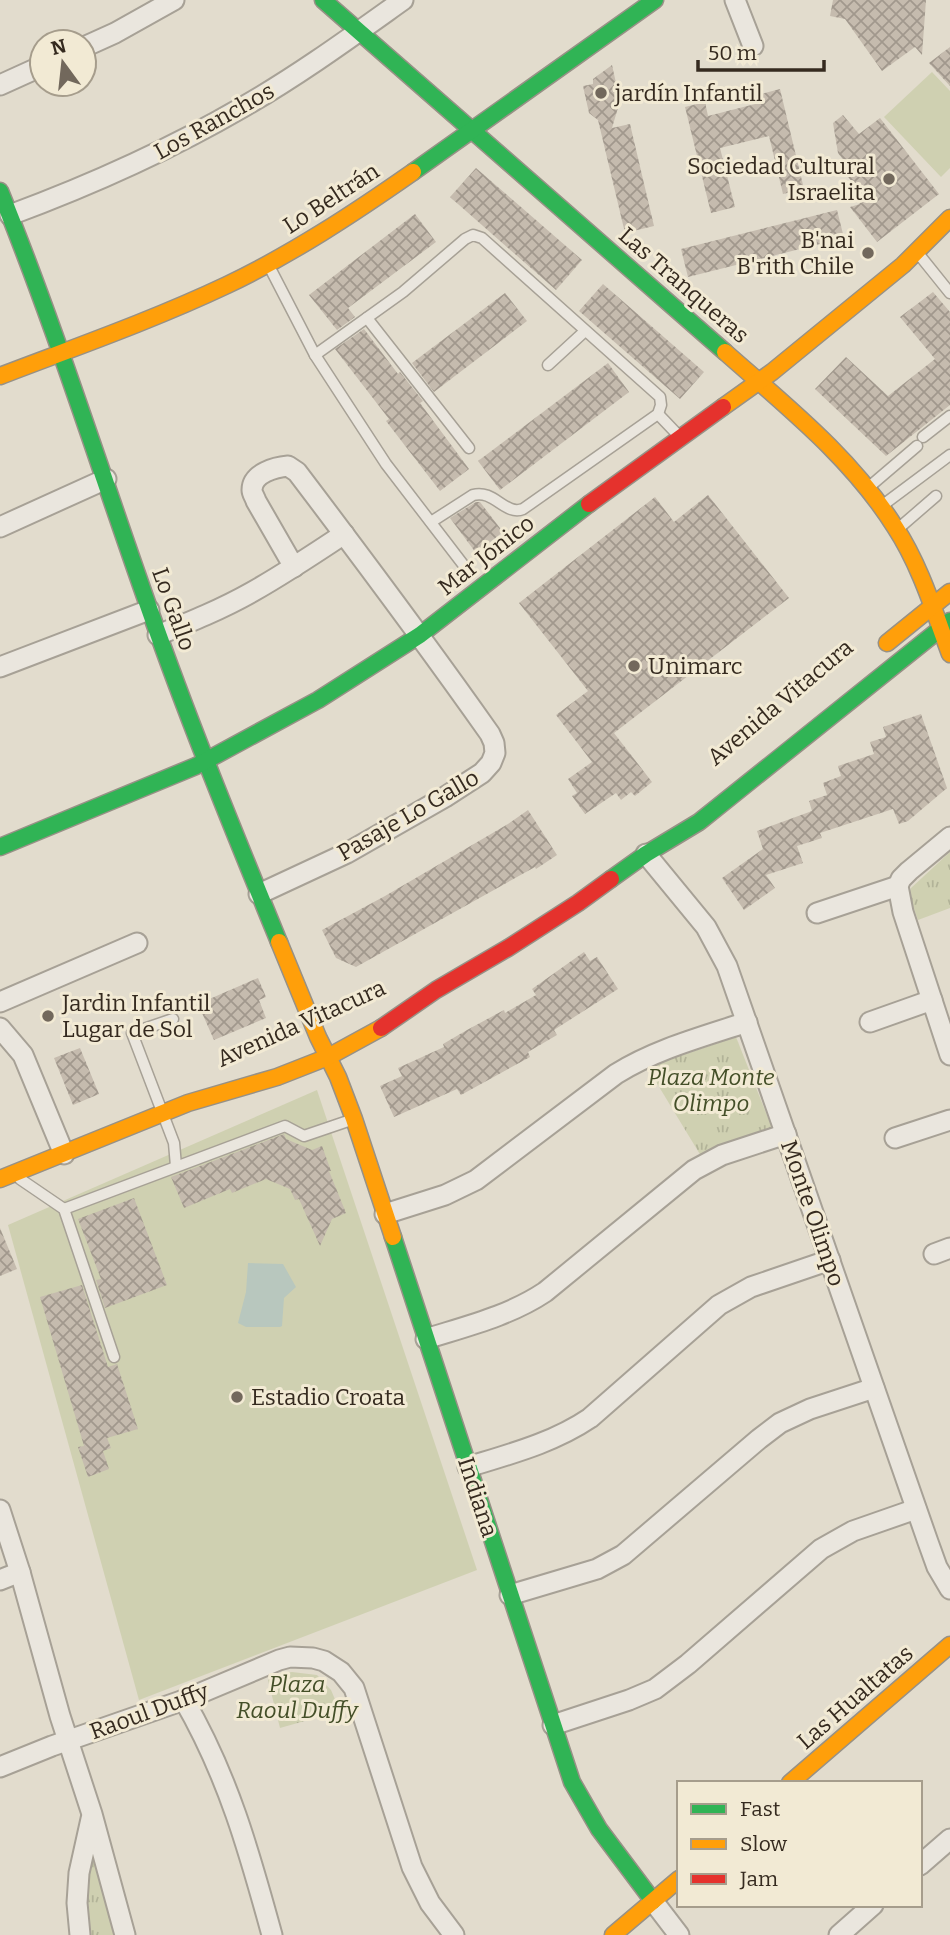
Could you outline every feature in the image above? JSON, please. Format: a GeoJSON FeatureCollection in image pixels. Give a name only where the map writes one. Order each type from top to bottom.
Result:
{"type":"FeatureCollection","features":[{"type":"Feature","properties":{"kind":"street"},"geometry":{"type":"LineString","coordinates":[[98,41],[174,0]]}},
{"type":"Feature","properties":{"kind":"street","name":"Las Tranqueras"},"geometry":{"type":"LineString","coordinates":[[323,0],[838,453],[882,506],[911,554],[932,607],[945,625],[950,654]]}},
{"type":"Feature","properties":{"kind":"street","name":"Los Ranchos"},"geometry":{"type":"LineString","coordinates":[[10,215],[108,176],[203,129],[282,83],[403,0]]}},
{"type":"Feature","properties":{"kind":"street","name":"Lo Beltrán"},"geometry":{"type":"LineString","coordinates":[[0,376],[210,293],[313,239],[362,208],[655,0]]}},
{"type":"Feature","properties":{"kind":"street"},"geometry":{"type":"LineString","coordinates":[[735,0],[753,46]]}},
{"type":"Feature","properties":{"kind":"street"},"geometry":{"type":"LineString","coordinates":[[0,85],[28,72]]}},
{"type":"Feature","properties":{"kind":"street","name":"Lo Gallo"},"geometry":{"type":"LineString","coordinates":[[0,191],[61,352],[158,635],[206,760],[259,894],[324,1034]]}},
{"type":"Feature","properties":{"kind":"street","name":"Mar Jónico"},"geometry":{"type":"LineString","coordinates":[[0,847],[232,748],[299,711],[420,635],[604,492],[759,382],[903,265],[950,218]]}},
{"type":"Feature","properties":{"kind":"street","name":"Pasaje Lo Gallo"},"geometry":{"type":"LineString","coordinates":[[259,894],[347,853],[445,797],[482,773],[495,753],[491,734],[297,472],[288,466],[277,467],[256,480],[252,490],[294,567]]}},
{"type":"Feature","properties":{"kind":"street"},"geometry":{"type":"LineString","coordinates":[[0,527],[106,479]]}},
{"type":"Feature","properties":{"kind":"street"},"geometry":{"type":"LineString","coordinates":[[158,635],[251,593],[344,534]]}},
{"type":"Feature","properties":{"kind":"street","name":"Avenida Vitacura"},"geometry":{"type":"LineString","coordinates":[[870,657],[950,592]]}},
{"type":"Feature","properties":{"kind":"street"},"geometry":{"type":"LineString","coordinates":[[0,667],[149,610]]}},
{"type":"Feature","properties":{"kind":"street","name":"Avenida Vitacura"},"geometry":{"type":"LineString","coordinates":[[6,1177],[188,1103],[277,1077],[328,1057],[372,1034],[436,990],[578,903],[646,854],[717,809],[945,625]]}},
{"type":"Feature","properties":{"kind":"street","name":"Avenida Vitacura"},"geometry":{"type":"LineString","coordinates":[[646,854],[683,813]]}},
{"type":"Feature","properties":{"kind":"street"},"geometry":{"type":"LineString","coordinates":[[950,837],[909,871],[898,886],[903,912],[950,1055]]}},
{"type":"Feature","properties":{"kind":"street","name":"Monte Olimpo"},"geometry":{"type":"LineString","coordinates":[[646,854],[695,912],[727,966],[916,1509],[937,1567],[950,1589]]}},
{"type":"Feature","properties":{"kind":"street"},"geometry":{"type":"LineString","coordinates":[[817,913],[898,886]]}},
{"type":"Feature","properties":{"kind":"street"},"geometry":{"type":"LineString","coordinates":[[0,1002],[137,943]]}},
{"type":"Feature","properties":{"kind":"street","name":"Avenida Vitacura"},"geometry":{"type":"LineString","coordinates":[[375,1012],[436,990]]}},
{"type":"Feature","properties":{"kind":"street"},"geometry":{"type":"LineString","coordinates":[[870,1021],[932,1000]]}},
{"type":"Feature","properties":{"kind":"street"},"geometry":{"type":"LineString","coordinates":[[385,1214],[445,1195],[476,1180],[633,1063],[747,1022]]}},
{"type":"Feature","properties":{"kind":"street"},"geometry":{"type":"LineString","coordinates":[[0,1028],[23,1055],[64,1153]]}},
{"type":"Feature","properties":{"kind":"street","name":"Avenida Vitacura"},"geometry":{"type":"LineString","coordinates":[[301,1044],[324,1034]]}},
{"type":"Feature","properties":{"kind":"street","name":"Indiana"},"geometry":{"type":"LineString","coordinates":[[324,1034],[328,1057],[354,1119],[572,1782],[602,1834],[679,1935]]}},
{"type":"Feature","properties":{"kind":"street","name":"Avenida Vitacura"},"geometry":{"type":"LineString","coordinates":[[188,1103],[247,1069]]}},
{"type":"Feature","properties":{"kind":"street"},"geometry":{"type":"LineString","coordinates":[[895,1138],[950,1120]]}},
{"type":"Feature","properties":{"kind":"street"},"geometry":{"type":"LineString","coordinates":[[426,1339],[498,1317],[532,1301],[694,1170],[722,1155],[786,1134]]}},
{"type":"Feature","properties":{"kind":"street"},"geometry":{"type":"LineString","coordinates":[[468,1467],[540,1444],[573,1430],[719,1305],[751,1287],[830,1260]]}},
{"type":"Feature","properties":{"kind":"street"},"geometry":{"type":"LineString","coordinates":[[510,1595],[610,1563],[629,1550],[769,1430],[794,1415],[874,1388]]}},
{"type":"Feature","properties":{"kind":"street"},"geometry":{"type":"LineString","coordinates":[[553,1725],[655,1689],[688,1664],[821,1549],[867,1525],[916,1509]]}},
{"type":"Feature","properties":{"kind":"street"},"geometry":{"type":"LineString","coordinates":[[0,1510],[67,1741],[92,1815],[125,1935]]}},
{"type":"Feature","properties":{"kind":"street"},"geometry":{"type":"LineString","coordinates":[[0,1580],[20,1572]]}},
{"type":"Feature","properties":{"kind":"street","name":"Las Hualtatas"},"geometry":{"type":"LineString","coordinates":[[792,1781],[950,1645]]}},
{"type":"Feature","properties":{"kind":"street","name":"Raoul Duffy"},"geometry":{"type":"LineString","coordinates":[[0,1768],[67,1741],[184,1700],[279,1660],[290,1657],[324,1661],[341,1672],[354,1688],[412,1867],[429,1903],[454,1935]]}},
{"type":"Feature","properties":{"kind":"street"},"geometry":{"type":"LineString","coordinates":[[184,1700],[212,1751],[231,1799],[272,1935]]}},
{"type":"Feature","properties":{"kind":"street"},"geometry":{"type":"LineString","coordinates":[[80,1935],[77,1903],[79,1873],[92,1815]]}},
{"type":"Feature","properties":{"kind":"street"},"geometry":{"type":"LineString","coordinates":[[922,1863],[950,1839]]}},
{"type":"Feature","properties":{"kind":"street"},"geometry":{"type":"LineString","coordinates":[[613,1935],[677,1881]]}},
{"type":"Feature","properties":{"kind":"street"},"geometry":{"type":"LineString","coordinates":[[839,1935],[871,1907]]}},
{"type":"Feature","properties":{"kind":"lane"},"geometry":{"type":"LineString","coordinates":[[315,355],[403,292],[473,235],[482,238],[660,397],[658,414],[518,512],[480,493],[431,522]]}},
{"type":"Feature","properties":{"kind":"lane"},"geometry":{"type":"LineString","coordinates":[[917,252],[950,293]]}},
{"type":"Feature","properties":{"kind":"lane"},"geometry":{"type":"LineString","coordinates":[[268,264],[315,355],[386,464],[465,567]]}},
{"type":"Feature","properties":{"kind":"lane"},"geometry":{"type":"LineString","coordinates":[[367,318],[469,448]]}},
{"type":"Feature","properties":{"kind":"lane"},"geometry":{"type":"LineString","coordinates":[[548,365],[585,331]]}},
{"type":"Feature","properties":{"kind":"lane"},"geometry":{"type":"LineString","coordinates":[[658,414],[680,438]]}},
{"type":"Feature","properties":{"kind":"lane"},"geometry":{"type":"LineString","coordinates":[[868,487],[950,416]]}},
{"type":"Feature","properties":{"kind":"lane"},"geometry":{"type":"LineString","coordinates":[[882,506],[950,455]]}},
{"type":"Feature","properties":{"kind":"lane"},"geometry":{"type":"LineString","coordinates":[[897,529],[936,496]]}},
{"type":"Feature","properties":{"kind":"lane"},"geometry":{"type":"LineString","coordinates":[[173,1019],[132,1033],[174,1143],[176,1166]]}},
{"type":"Feature","properties":{"kind":"lane"},"geometry":{"type":"LineString","coordinates":[[64,1209],[285,1126],[304,1136],[354,1119]]}},
{"type":"Feature","properties":{"kind":"lane"},"geometry":{"type":"LineString","coordinates":[[6,1177],[51,1198],[64,1209],[114,1357]]}},
{"type":"Feature","properties":{"kind":"green space"},"geometry":{"type":"Polygon","coordinates":[[[932,72],[950,91],[950,168],[941,177],[884,117],[932,72]]]}},
{"type":"Feature","properties":{"kind":"green space"},"geometry":{"type":"Polygon","coordinates":[[[950,852],[950,908],[918,920],[909,895],[911,888],[950,852]]]}},
{"type":"Feature","properties":{"kind":"green space","name":"Plaza Monte Olimpo"},"geometry":{"type":"Polygon","coordinates":[[[736,1037],[772,1128],[701,1156],[647,1067],[736,1037]]]}},
{"type":"Feature","properties":{"kind":"green space","name":"Estadio Croata"},"geometry":{"type":"Polygon","coordinates":[[[317,1090],[477,1570],[139,1700],[8,1225],[317,1090]]]}},
{"type":"Feature","properties":{"kind":"green space","name":"Plaza Raoul Duffy"},"geometry":{"type":"Polygon","coordinates":[[[292,1672],[317,1675],[331,1690],[340,1711],[280,1728],[268,1680],[278,1674],[292,1672]]]}},
{"type":"Feature","properties":{"kind":"green space"},"geometry":{"type":"Polygon","coordinates":[[[95,1852],[117,1935],[88,1935],[87,1880],[95,1852]]]}},
{"type":"Feature","properties":{"kind":"shaded area"},"geometry":{"type":"Polygon","coordinates":[[[248,1263],[283,1264],[296,1287],[284,1298],[282,1326],[246,1327],[238,1323],[246,1292],[248,1263]]]}},
{"type":"Feature","properties":{"kind":"building"},"geometry":{"type":"Polygon","coordinates":[[[833,0],[926,0],[922,55],[915,47],[882,71],[845,19],[830,16],[833,0]]]}},
{"type":"Feature","properties":{"kind":"building"},"geometry":{"type":"Polygon","coordinates":[[[950,47],[950,86],[929,63],[950,47]]]}},
{"type":"Feature","properties":{"kind":"building"},"geometry":{"type":"Polygon","coordinates":[[[612,65],[620,101],[612,128],[630,124],[654,226],[625,233],[598,120],[589,113],[583,86],[593,84],[593,79],[612,65]]]}},
{"type":"Feature","properties":{"kind":"building"},"geometry":{"type":"Polygon","coordinates":[[[780,89],[804,189],[783,194],[769,136],[720,148],[735,207],[711,213],[685,107],[705,102],[708,116],[763,102],[761,94],[780,89]]]}},
{"type":"Feature","properties":{"kind":"building","name":"Sociedad Cultural Israelita"},"geometry":{"type":"Polygon","coordinates":[[[843,115],[859,134],[880,118],[939,194],[877,242],[850,207],[860,204],[848,189],[854,185],[846,174],[851,170],[838,153],[833,123],[843,115]]]}},
{"type":"Feature","properties":{"kind":"building"},"geometry":{"type":"Polygon","coordinates":[[[476,168],[582,260],[556,290],[450,197],[476,168]]]}},
{"type":"Feature","properties":{"kind":"building"},"geometry":{"type":"Polygon","coordinates":[[[837,210],[844,238],[688,277],[681,249],[837,210]]]}},
{"type":"Feature","properties":{"kind":"building"},"geometry":{"type":"Polygon","coordinates":[[[415,214],[436,242],[348,308],[355,317],[337,330],[309,295],[415,214]]]}},
{"type":"Feature","properties":{"kind":"building"},"geometry":{"type":"Polygon","coordinates":[[[603,284],[704,372],[680,399],[579,311],[603,284]]]}},
{"type":"Feature","properties":{"kind":"building"},"geometry":{"type":"Polygon","coordinates":[[[933,292],[950,312],[950,405],[886,456],[815,389],[846,357],[888,396],[935,359],[900,317],[933,292]]]}},
{"type":"Feature","properties":{"kind":"building"},"geometry":{"type":"Polygon","coordinates":[[[505,293],[527,321],[434,392],[412,363],[505,293]]]}},
{"type":"Feature","properties":{"kind":"building"},"geometry":{"type":"Polygon","coordinates":[[[364,329],[398,374],[400,372],[423,401],[420,403],[469,469],[440,491],[335,349],[364,329]]]}},
{"type":"Feature","properties":{"kind":"building"},"geometry":{"type":"Polygon","coordinates":[[[608,363],[629,392],[500,490],[478,461],[608,363]]]}},
{"type":"Feature","properties":{"kind":"building","name":"Unimarc"},"geometry":{"type":"Polygon","coordinates":[[[708,495],[789,598],[614,733],[652,782],[635,796],[631,792],[621,800],[616,793],[585,814],[572,796],[577,793],[568,779],[592,762],[556,715],[588,691],[519,603],[655,497],[674,522],[708,495]]]}},
{"type":"Feature","properties":{"kind":"building"},"geometry":{"type":"Polygon","coordinates":[[[480,502],[503,532],[476,553],[450,518],[480,502]]]}},
{"type":"Feature","properties":{"kind":"building"},"geometry":{"type":"Polygon","coordinates":[[[921,714],[947,788],[908,821],[899,824],[893,809],[820,833],[822,838],[797,846],[803,863],[766,875],[775,888],[744,910],[722,878],[763,849],[757,831],[812,811],[809,801],[827,795],[823,783],[841,776],[838,766],[874,754],[870,742],[886,737],[883,727],[921,714]]]}},
{"type":"Feature","properties":{"kind":"building"},"geometry":{"type":"Polygon","coordinates":[[[528,810],[557,855],[356,967],[336,958],[322,930],[385,896],[528,810]]]}},
{"type":"Feature","properties":{"kind":"building"},"geometry":{"type":"Polygon","coordinates":[[[584,952],[590,961],[597,957],[618,989],[554,1030],[557,1035],[528,1052],[530,1057],[461,1095],[457,1089],[394,1117],[380,1086],[402,1076],[398,1068],[444,1047],[443,1044],[467,1030],[536,995],[532,989],[584,952]]]}},
{"type":"Feature","properties":{"kind":"building"},"geometry":{"type":"Polygon","coordinates":[[[258,978],[266,997],[259,1000],[266,1018],[214,1040],[198,1004],[258,978]]]}},
{"type":"Feature","properties":{"kind":"building"},"geometry":{"type":"Polygon","coordinates":[[[80,1048],[99,1094],[73,1105],[54,1058],[80,1048]]]}},
{"type":"Feature","properties":{"kind":"building"},"geometry":{"type":"Polygon","coordinates":[[[284,1134],[286,1139],[312,1150],[322,1146],[346,1213],[332,1219],[320,1246],[299,1199],[295,1200],[290,1189],[266,1179],[232,1193],[230,1189],[184,1208],[171,1177],[284,1134]]]}},
{"type":"Feature","properties":{"kind":"building"},"geometry":{"type":"Polygon","coordinates":[[[134,1198],[167,1285],[105,1308],[96,1280],[101,1279],[78,1219],[134,1198]]]}},
{"type":"Feature","properties":{"kind":"building"},"geometry":{"type":"Polygon","coordinates":[[[0,1228],[17,1269],[0,1276],[0,1228]]]}},
{"type":"Feature","properties":{"kind":"building"},"geometry":{"type":"Polygon","coordinates":[[[82,1285],[108,1367],[117,1364],[138,1429],[107,1438],[111,1448],[103,1451],[109,1469],[88,1477],[78,1447],[84,1446],[40,1297],[82,1285]]]}},
{"type":"Feature","properties":{"kind":"traffic: fast"},"geometry":{"type":"LineString","coordinates":[[323,0],[725,352]]}},
{"type":"Feature","properties":{"kind":"traffic: fast"},"geometry":{"type":"LineString","coordinates":[[413,172],[655,0]]}},
{"type":"Feature","properties":{"kind":"traffic: fast"},"geometry":{"type":"LineString","coordinates":[[0,191],[59,347],[180,694],[279,942]]}},
{"type":"Feature","properties":{"kind":"traffic: fast"},"geometry":{"type":"LineString","coordinates":[[0,847],[196,766],[318,700],[420,635],[589,504]]}},
{"type":"Feature","properties":{"kind":"traffic: fast"},"geometry":{"type":"LineString","coordinates":[[611,879],[699,822],[950,621]]}},
{"type":"Feature","properties":{"kind":"traffic: fast"},"geometry":{"type":"LineString","coordinates":[[393,1237],[572,1782],[599,1829],[653,1901]]}},
{"type":"Feature","properties":{"kind":"traffic: slow"},"geometry":{"type":"LineString","coordinates":[[0,376],[143,322],[227,285],[322,233],[413,172]]}},
{"type":"Feature","properties":{"kind":"traffic: slow"},"geometry":{"type":"LineString","coordinates":[[723,407],[772,372],[903,265],[950,218]]}},
{"type":"Feature","properties":{"kind":"traffic: slow"},"geometry":{"type":"LineString","coordinates":[[725,352],[838,455],[878,502],[912,557],[950,654]]}},
{"type":"Feature","properties":{"kind":"traffic: slow"},"geometry":{"type":"LineString","coordinates":[[887,643],[950,592]]}},
{"type":"Feature","properties":{"kind":"traffic: slow"},"geometry":{"type":"LineString","coordinates":[[279,942],[318,1037],[338,1077],[393,1237]]}},
{"type":"Feature","properties":{"kind":"traffic: slow"},"geometry":{"type":"LineString","coordinates":[[0,1179],[188,1103],[277,1077],[328,1057],[381,1028]]}},
{"type":"Feature","properties":{"kind":"traffic: slow"},"geometry":{"type":"LineString","coordinates":[[792,1781],[950,1645]]}},
{"type":"Feature","properties":{"kind":"traffic: slow"},"geometry":{"type":"LineString","coordinates":[[613,1935],[677,1881]]}},
{"type":"Feature","properties":{"kind":"traffic: jam"},"geometry":{"type":"LineString","coordinates":[[589,504],[723,407]]}},
{"type":"Feature","properties":{"kind":"traffic: jam"},"geometry":{"type":"LineString","coordinates":[[381,1028],[436,990],[578,903],[611,879]]}},
{"type":"Feature","properties":{"kind":"place","name":"jardín Infantil"},"geometry":{"type":"Point","coordinates":[601,93]}},
{"type":"Feature","properties":{"kind":"place","name":"Sociedad Cultural Israelita"},"geometry":{"type":"Point","coordinates":[889,179]}},
{"type":"Feature","properties":{"kind":"place","name":"B'nai B'rith Chile"},"geometry":{"type":"Point","coordinates":[868,253]}},
{"type":"Feature","properties":{"kind":"place","name":"Unimarc"},"geometry":{"type":"Point","coordinates":[634,666]}},
{"type":"Feature","properties":{"kind":"place","name":"Jardin Infantil Lugar de Sol"},"geometry":{"type":"Point","coordinates":[48,1016]}},
{"type":"Feature","properties":{"kind":"place","name":"Estadio Croata"},"geometry":{"type":"Point","coordinates":[237,1397]}}]}
